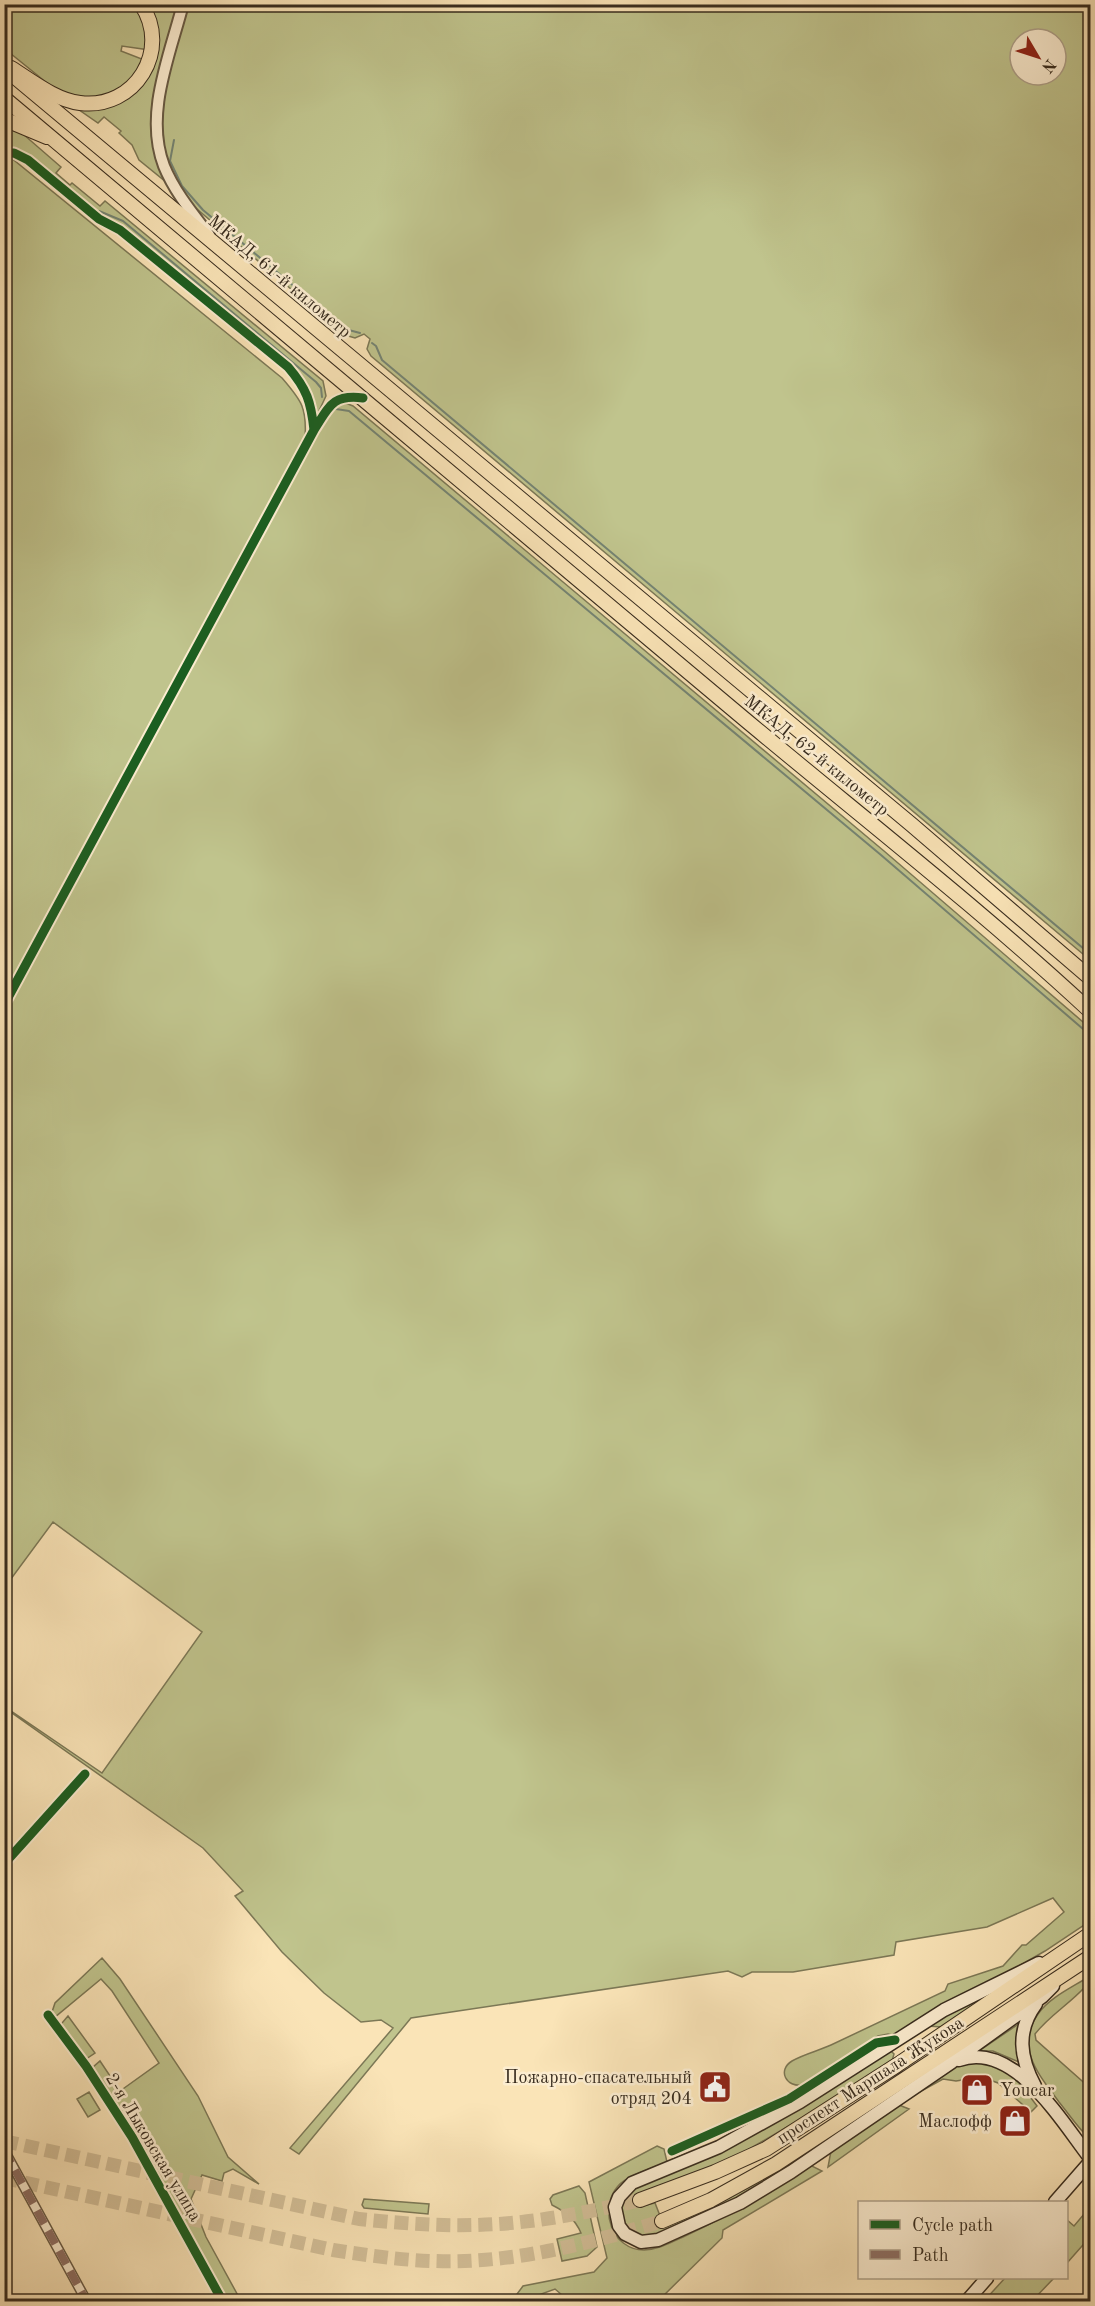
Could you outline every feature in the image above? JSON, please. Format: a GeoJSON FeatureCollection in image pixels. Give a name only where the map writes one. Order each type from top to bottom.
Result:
{"type":"FeatureCollection","features":[{"type":"Feature","properties":{"kind":"main road"},"geometry":{"type":"LineString","coordinates":[[4,67],[59,98],[84,104],[108,101],[131,89],[147,69],[153,46],[151,23],[141,4]]}},
{"type":"Feature","properties":{"kind":"main road","name":"МКАД, 61-й километр"},"geometry":{"type":"LineString","coordinates":[[4,67],[533,511]]}},
{"type":"Feature","properties":{"kind":"main road"},"geometry":{"type":"LineString","coordinates":[[4,98],[363,398]]}},
{"type":"Feature","properties":{"kind":"main road"},"geometry":{"type":"LineString","coordinates":[[4,119],[56,141]]}},
{"type":"Feature","properties":{"kind":"main road","name":"МКАД, 62-й километр"},"geometry":{"type":"LineString","coordinates":[[363,398],[517,530],[897,844],[1047,971],[1090,1011]]}},
{"type":"Feature","properties":{"kind":"main road","name":"МКАД, 62-й километр"},"geometry":{"type":"LineString","coordinates":[[533,511],[912,825],[1090,978]]}},
{"type":"Feature","properties":{"kind":"main road","name":"проспект Маршала Жукова"},"geometry":{"type":"LineString","coordinates":[[640,2200],[705,2176],[766,2149],[942,2035],[1090,1934]]}},
{"type":"Feature","properties":{"kind":"main road"},"geometry":{"type":"LineString","coordinates":[[1064,1952],[974,1994],[895,2040],[800,2102],[719,2147],[632,2183],[619,2197],[615,2207],[619,2226],[625,2234],[632,2238],[649,2242],[658,2240],[710,2218],[766,2188],[952,2062],[1042,1997],[1074,1967]]}},
{"type":"Feature","properties":{"kind":"main road","name":"проспект Маршала Жукова"},"geometry":{"type":"LineString","coordinates":[[662,2221],[711,2200],[776,2164],[1090,1956]]}},
{"type":"Feature","properties":{"kind":"main road"},"geometry":{"type":"LineString","coordinates":[[1042,1997],[1027,2019],[1022,2032],[1025,2065],[1039,2092],[1090,2160],[1056,2201]]}},
{"type":"Feature","properties":{"kind":"main road"},"geometry":{"type":"LineString","coordinates":[[952,2062],[972,2056],[1000,2061],[1039,2092]]}},
{"type":"Feature","properties":{"kind":"main road"},"geometry":{"type":"LineString","coordinates":[[966,2301],[985,2279]]}},
{"type":"Feature","properties":{"kind":"street"},"geometry":{"type":"LineString","coordinates":[[183,4],[161,86],[158,119],[159,148],[164,165],[182,198],[208,233],[234,261]]}},
{"type":"Feature","properties":{"kind":"street"},"geometry":{"type":"LineString","coordinates":[[4,153],[14,153],[28,160],[99,219],[120,230],[288,367],[300,380],[307,393],[314,430]]}},
{"type":"Feature","properties":{"kind":"street"},"geometry":{"type":"LineString","coordinates":[[4,1005],[314,430],[331,404],[339,398],[348,396],[363,398]]}},
{"type":"Feature","properties":{"kind":"street"},"geometry":{"type":"LineString","coordinates":[[4,1863],[85,1774]]}},
{"type":"Feature","properties":{"kind":"street","name":"2-я Лыковская улица"},"geometry":{"type":"LineString","coordinates":[[48,2015],[86,2066],[132,2136],[223,2301]]}},
{"type":"Feature","properties":{"kind":"street"},"geometry":{"type":"LineString","coordinates":[[672,2151],[789,2099],[876,2043],[895,2040]]}},
{"type":"Feature","properties":{"kind":"street"},"geometry":{"type":"LineString","coordinates":[[4,2150],[87,2301]]}},
{"type":"Feature","properties":{"kind":"green space"},"geometry":{"type":"Polygon","coordinates":[[[4,5],[137,5],[143,13],[150,50],[122,46],[121,51],[147,61],[120,92],[85,101],[52,87],[5,49],[4,5]]]}},
{"type":"Feature","properties":{"kind":"green space"},"geometry":{"type":"Polygon","coordinates":[[[147,5],[179,5],[154,108],[171,186],[139,160],[132,145],[119,133],[121,131],[104,117],[98,123],[72,105],[97,107],[151,71],[147,5]]]}},
{"type":"Feature","properties":{"kind":"green space"},"geometry":{"type":"Polygon","coordinates":[[[186,5],[1090,5],[1090,960],[371,356],[367,349],[370,339],[364,334],[355,338],[345,335],[191,204],[169,168],[160,137],[163,96],[186,5]]]}},
{"type":"Feature","properties":{"kind":"green space"},"geometry":{"type":"Polygon","coordinates":[[[4,124],[23,134],[61,167],[56,173],[70,185],[72,183],[100,206],[105,201],[323,381],[326,396],[317,415],[315,415],[301,379],[131,234],[115,222],[99,215],[24,153],[5,148],[4,124]]]}},
{"type":"Feature","properties":{"kind":"green space"},"geometry":{"type":"Polygon","coordinates":[[[5,156],[10,157],[282,378],[302,406],[305,439],[312,443],[331,410],[343,402],[353,406],[884,851],[1090,1028],[1090,1921],[1045,1951],[896,2036],[888,2034],[878,2036],[803,2085],[792,2084],[786,2078],[785,2069],[792,2061],[945,1991],[948,1984],[1003,1966],[1022,1945],[1026,1945],[1064,1912],[1053,1898],[987,1927],[896,1942],[894,1955],[793,1972],[752,1972],[742,1977],[728,1971],[411,2018],[299,2154],[290,2148],[393,2028],[381,2020],[361,2022],[324,1993],[282,1952],[235,1896],[243,1891],[203,1848],[9,1711],[5,1716],[5,1707],[102,1773],[202,1632],[53,1522],[5,1587],[5,156]]]}},
{"type":"Feature","properties":{"kind":"green space"},"geometry":{"type":"Polygon","coordinates":[[[102,1958],[120,1979],[198,2096],[228,2157],[259,2184],[233,2169],[224,2173],[222,2181],[202,2175],[191,2199],[206,2237],[241,2301],[227,2301],[92,2068],[100,2061],[120,2091],[159,2063],[112,1991],[101,1979],[55,2017],[52,2012],[55,2003],[102,1958]]]}},
{"type":"Feature","properties":{"kind":"green space"},"geometry":{"type":"Polygon","coordinates":[[[1090,1976],[1090,1989],[1084,1988],[1035,2034],[1036,2040],[1090,2088],[1090,2134],[1086,2135],[1038,2072],[1032,2061],[1028,2038],[1031,2026],[1043,2008],[1055,1997],[1090,1976]]]}},
{"type":"Feature","properties":{"kind":"green space"},"geometry":{"type":"Polygon","coordinates":[[[1003,1985],[942,2027],[928,2026],[930,2023],[1003,1985]]]}},
{"type":"Feature","properties":{"kind":"green space"},"geometry":{"type":"Polygon","coordinates":[[[68,2016],[95,2053],[86,2059],[61,2027],[68,2016]]]}},
{"type":"Feature","properties":{"kind":"green space"},"geometry":{"type":"Polygon","coordinates":[[[1020,2023],[1016,2039],[1019,2062],[993,2051],[979,2051],[1020,2023]]]}},
{"type":"Feature","properties":{"kind":"green space"},"geometry":{"type":"Polygon","coordinates":[[[891,2051],[894,2054],[892,2061],[744,2152],[637,2194],[642,2206],[655,2203],[664,2226],[706,2210],[761,2181],[877,2107],[763,2185],[672,2230],[644,2237],[629,2231],[624,2223],[621,2208],[624,2200],[635,2188],[891,2051]]]}},
{"type":"Feature","properties":{"kind":"green space"},"geometry":{"type":"Polygon","coordinates":[[[987,2062],[1016,2078],[1037,2106],[1031,2112],[998,2083],[982,2077],[956,2081],[943,2079],[914,2095],[954,2066],[987,2062]]]}},
{"type":"Feature","properties":{"kind":"green space"},"geometry":{"type":"Polygon","coordinates":[[[89,2092],[100,2110],[88,2117],[77,2099],[89,2092]]]}},
{"type":"Feature","properties":{"kind":"green space"},"geometry":{"type":"Polygon","coordinates":[[[899,2105],[909,2109],[828,2167],[831,2151],[899,2105]]]}},
{"type":"Feature","properties":{"kind":"green space"},"geometry":{"type":"Polygon","coordinates":[[[657,2146],[664,2149],[667,2162],[622,2182],[612,2195],[609,2206],[609,2216],[616,2236],[633,2248],[654,2249],[683,2237],[748,2204],[810,2165],[822,2171],[723,2230],[722,2238],[658,2301],[569,2301],[555,2289],[522,2301],[511,2302],[523,2286],[594,2272],[607,2258],[589,2182],[657,2146]]]}},
{"type":"Feature","properties":{"kind":"green space"},"geometry":{"type":"Polygon","coordinates":[[[579,2186],[585,2193],[597,2247],[587,2256],[562,2261],[557,2239],[581,2233],[573,2220],[552,2205],[550,2199],[553,2195],[579,2186]]]}},
{"type":"Feature","properties":{"kind":"green space"},"geometry":{"type":"Polygon","coordinates":[[[364,2199],[429,2204],[428,2214],[364,2208],[362,2205],[364,2199]]]}},
{"type":"Feature","properties":{"kind":"green space"},"geometry":{"type":"Polygon","coordinates":[[[1090,2207],[1090,2237],[1068,2262],[1068,2221],[1074,2226],[1090,2207]]]}},
{"type":"Feature","properties":{"kind":"green space"},"geometry":{"type":"Polygon","coordinates":[[[1004,2279],[1053,2279],[1032,2301],[984,2301],[1004,2279]]]}},
{"type":"Feature","properties":{"kind":"waterway"},"geometry":{"type":"LineString","coordinates":[[174,140],[170,161],[182,186],[203,210],[345,329],[360,333]]}},
{"type":"Feature","properties":{"kind":"waterway"},"geometry":{"type":"LineString","coordinates":[[99,211],[123,221],[316,382],[321,388],[322,397]]}},
{"type":"Feature","properties":{"kind":"waterway"},"geometry":{"type":"LineString","coordinates":[[372,343],[376,346],[382,360],[1090,954]]}},
{"type":"Feature","properties":{"kind":"waterway"},"geometry":{"type":"LineString","coordinates":[[336,409],[349,411],[881,855],[1090,1035]]}},
{"type":"Feature","properties":{"kind":"tunnel"},"geometry":{"type":"LineString","coordinates":[[4,2141],[359,2219],[377,2221],[446,2225],[498,2224],[534,2221],[640,2200]]}},
{"type":"Feature","properties":{"kind":"tunnel"},"geometry":{"type":"LineString","coordinates":[[4,2178],[333,2250],[420,2260],[462,2261],[520,2256],[578,2245],[662,2221]]}},
{"type":"Feature","properties":{"kind":"marked path"},"geometry":{"type":"LineString","coordinates":[[4,2150],[87,2302]]}},
{"type":"Feature","properties":{"kind":"cycle path"},"geometry":{"type":"LineString","coordinates":[[4,153],[14,153],[28,160],[99,219],[120,230],[288,367],[300,382],[307,396],[314,430]]}},
{"type":"Feature","properties":{"kind":"cycle path"},"geometry":{"type":"LineString","coordinates":[[4,1005],[314,430],[328,409],[338,400],[363,398]]}},
{"type":"Feature","properties":{"kind":"cycle path"},"geometry":{"type":"LineString","coordinates":[[4,1864],[85,1774]]}},
{"type":"Feature","properties":{"kind":"cycle path"},"geometry":{"type":"LineString","coordinates":[[48,2015],[86,2066],[132,2137],[223,2302]]}},
{"type":"Feature","properties":{"kind":"cycle path"},"geometry":{"type":"LineString","coordinates":[[672,2151],[789,2099],[876,2043],[895,2040]]}},
{"type":"Feature","properties":{"kind":"place","name":"Пожарно-спасательный отряд 204"},"geometry":{"type":"Point","coordinates":[715,2087]}},
{"type":"Feature","properties":{"kind":"place","name":"Youcar"},"geometry":{"type":"Point","coordinates":[977,2090]}},
{"type":"Feature","properties":{"kind":"place","name":"Маслофф"},"geometry":{"type":"Point","coordinates":[1015,2121]}}]}
